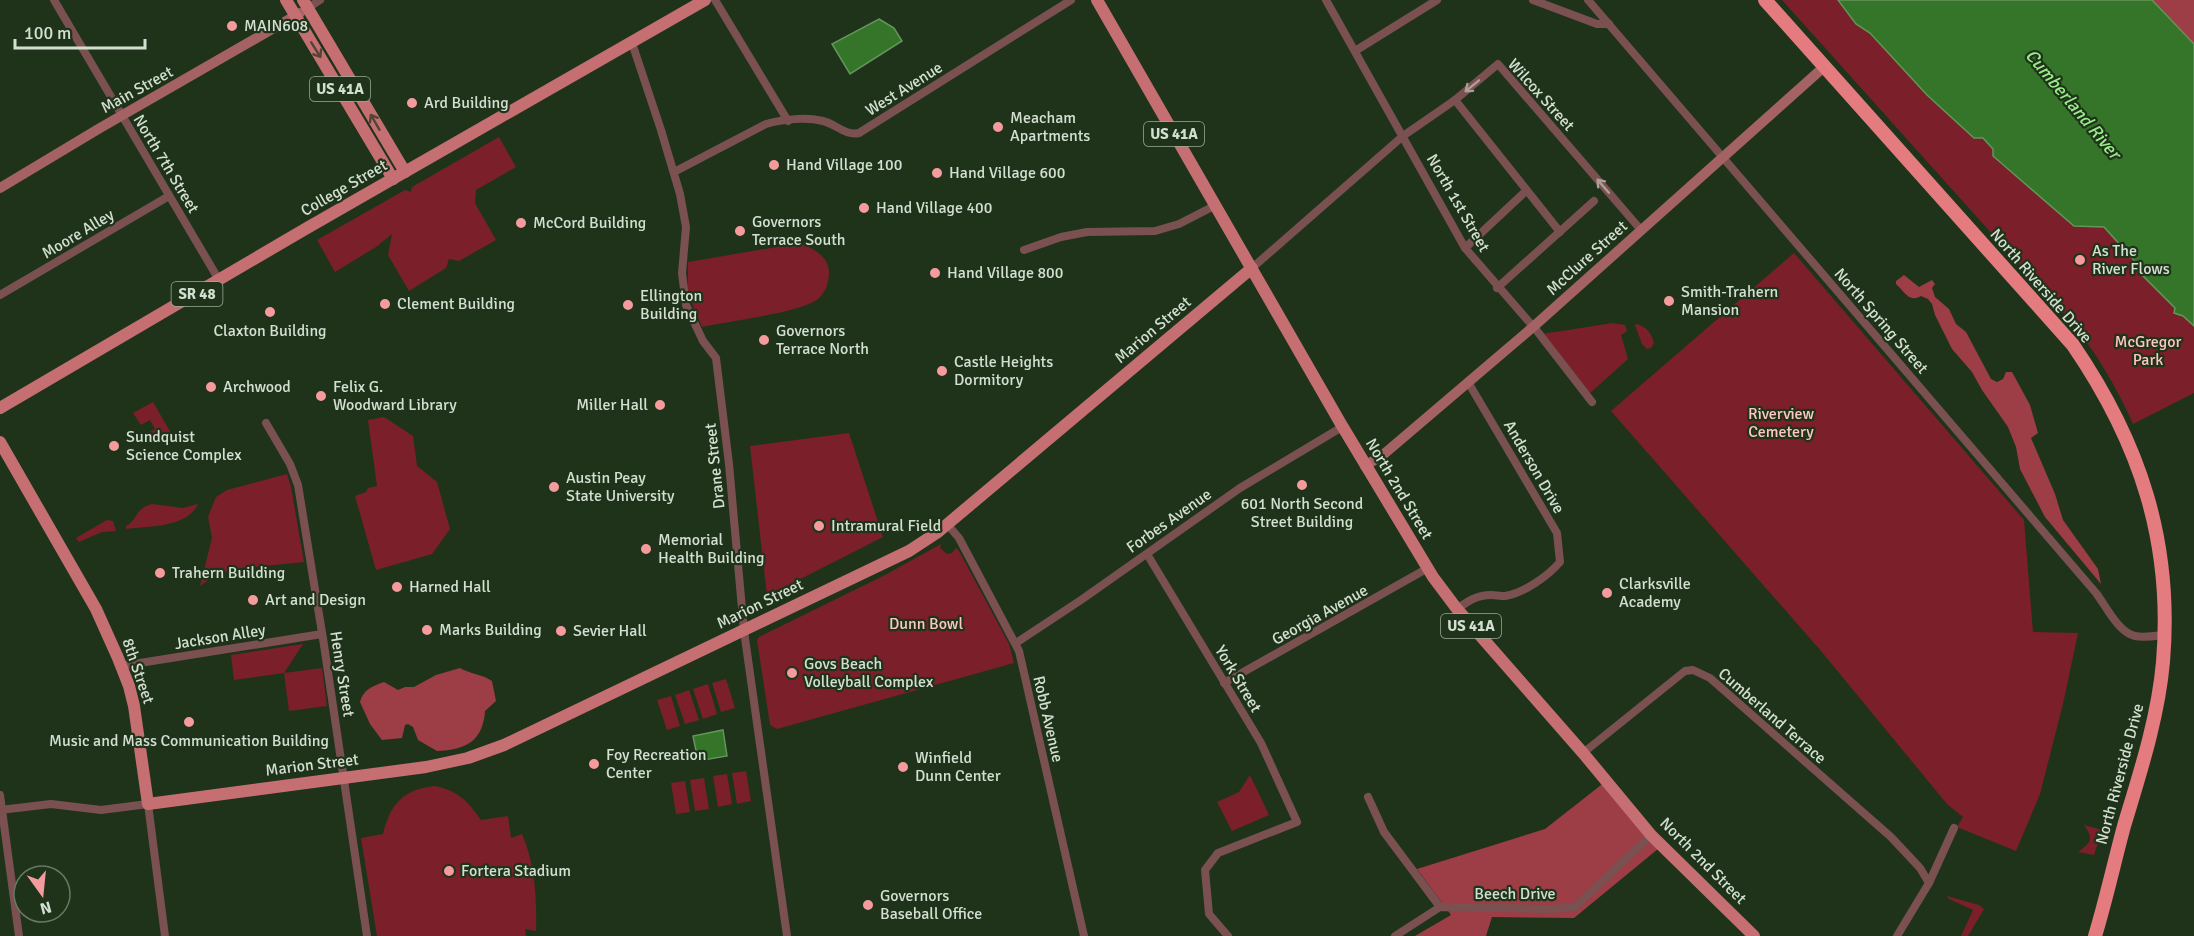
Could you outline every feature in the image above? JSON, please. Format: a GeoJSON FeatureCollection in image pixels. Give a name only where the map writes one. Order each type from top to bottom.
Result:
{"type":"FeatureCollection","features":[{"type":"Feature","properties":{"kind":"highway","name":"North Riverside Drive"},"geometry":{"type":"LineString","coordinates":[[1765,0],[2066,337],[2104,392],[2128,440],[2142,478],[2162,568],[2163,664],[2154,715],[2095,936]]}},
{"type":"Feature","properties":{"kind":"main road","name":"US 41A"},"geometry":{"type":"LineString","coordinates":[[286,0],[393,179]]}},
{"type":"Feature","properties":{"kind":"main road","name":"College Street"},"geometry":{"type":"LineString","coordinates":[[0,408],[705,0]]}},
{"type":"Feature","properties":{"kind":"main road","name":"North 2nd Street"},"geometry":{"type":"LineString","coordinates":[[1097,0],[1342,428],[1428,568],[1457,609],[1584,753],[1651,835],[1754,936]]}},
{"type":"Feature","properties":{"kind":"main road","name":"Main Street"},"geometry":{"type":"LineString","coordinates":[[0,188],[295,17],[305,4]]}},
{"type":"Feature","properties":{"kind":"main road","name":"US 41A"},"geometry":{"type":"LineString","coordinates":[[305,4],[405,172]]}},
{"type":"Feature","properties":{"kind":"main road","name":"McClure Street"},"geometry":{"type":"LineString","coordinates":[[1365,466],[1384,454],[1533,327],[1825,66]]}},
{"type":"Feature","properties":{"kind":"main road","name":"Marion Street"},"geometry":{"type":"LineString","coordinates":[[148,804],[426,767],[468,758],[504,745],[909,551],[947,524],[1252,268]]}},
{"type":"Feature","properties":{"kind":"main road","name":"8th Street"},"geometry":{"type":"LineString","coordinates":[[0,442],[96,609],[121,666],[134,706],[148,804]]}},
{"type":"Feature","properties":{"kind":"street","name":"North 7th Street"},"geometry":{"type":"LineString","coordinates":[[54,0],[219,280]]}},
{"type":"Feature","properties":{"kind":"street","name":"Main Street"},"geometry":{"type":"LineString","coordinates":[[305,4],[320,0]]}},
{"type":"Feature","properties":{"kind":"street"},"geometry":{"type":"LineString","coordinates":[[715,0],[788,121]]}},
{"type":"Feature","properties":{"kind":"street","name":"West Avenue"},"geometry":{"type":"LineString","coordinates":[[674,172],[766,124],[818,120],[847,132],[859,133],[1071,0]]}},
{"type":"Feature","properties":{"kind":"street","name":"North 1st Street"},"geometry":{"type":"LineString","coordinates":[[1326,0],[1464,248],[1533,327],[1592,402]]}},
{"type":"Feature","properties":{"kind":"street"},"geometry":{"type":"LineString","coordinates":[[1355,51],[1437,0]]}},
{"type":"Feature","properties":{"kind":"street"},"geometry":{"type":"LineString","coordinates":[[1533,0],[1597,24],[1609,24]]}},
{"type":"Feature","properties":{"kind":"street","name":"North Spring Street"},"geometry":{"type":"LineString","coordinates":[[1588,0],[2089,584],[2128,633],[2137,636],[2164,635]]}},
{"type":"Feature","properties":{"kind":"street","name":"Drane Street"},"geometry":{"type":"LineString","coordinates":[[632,43],[674,172],[686,227],[682,273],[686,305],[700,335],[716,358],[729,464],[744,631],[787,936]]}},
{"type":"Feature","properties":{"kind":"street","name":"Wilcox Street"},"geometry":{"type":"LineString","coordinates":[[1403,136],[1455,100],[1498,64],[1641,230]]}},
{"type":"Feature","properties":{"kind":"street"},"geometry":{"type":"LineString","coordinates":[[1455,100],[1560,232]]}},
{"type":"Feature","properties":{"kind":"street","name":"Marion Street"},"geometry":{"type":"LineString","coordinates":[[1252,268],[1403,136]]}},
{"type":"Feature","properties":{"kind":"street"},"geometry":{"type":"LineString","coordinates":[[1464,248],[1526,191]]}},
{"type":"Feature","properties":{"kind":"street","name":"Moore Alley"},"geometry":{"type":"LineString","coordinates":[[0,295],[169,196]]}},
{"type":"Feature","properties":{"kind":"street"},"geometry":{"type":"LineString","coordinates":[[1497,288],[1594,201]]}},
{"type":"Feature","properties":{"kind":"street"},"geometry":{"type":"LineString","coordinates":[[1024,250],[1061,237],[1087,232],[1155,231],[1179,224],[1216,205]]}},
{"type":"Feature","properties":{"kind":"street","name":"Anderson Drive"},"geometry":{"type":"LineString","coordinates":[[1457,609],[1472,598],[1487,595],[1505,596],[1522,589],[1552,571],[1560,562],[1557,532],[1468,382]]}},
{"type":"Feature","properties":{"kind":"street","name":"Henry Street"},"geometry":{"type":"LineString","coordinates":[[266,423],[290,464],[298,485],[367,936]]}},
{"type":"Feature","properties":{"kind":"street","name":"Forbes Avenue"},"geometry":{"type":"LineString","coordinates":[[1016,643],[1240,488],[1342,428]]}},
{"type":"Feature","properties":{"kind":"street","name":"Robb Avenue"},"geometry":{"type":"LineString","coordinates":[[947,524],[959,538],[1016,643],[1084,936]]}},
{"type":"Feature","properties":{"kind":"street","name":"York Street"},"geometry":{"type":"LineString","coordinates":[[1147,554],[1261,743],[1297,822],[1218,853],[1205,870],[1209,914],[1228,936]]}},
{"type":"Feature","properties":{"kind":"street","name":"Georgia Avenue"},"geometry":{"type":"LineString","coordinates":[[1224,683],[1428,568]]}},
{"type":"Feature","properties":{"kind":"street","name":"Jackson Alley"},"geometry":{"type":"LineString","coordinates":[[121,666],[322,634]]}},
{"type":"Feature","properties":{"kind":"street","name":"Cumberland Terrace"},"geometry":{"type":"LineString","coordinates":[[1584,753],[1685,671],[1693,670],[1710,678],[1891,837],[1920,868],[1929,883]]}},
{"type":"Feature","properties":{"kind":"street"},"geometry":{"type":"LineString","coordinates":[[0,795],[19,936]]}},
{"type":"Feature","properties":{"kind":"street"},"geometry":{"type":"LineString","coordinates":[[1368,796],[1384,832],[1440,908],[1395,936]]}},
{"type":"Feature","properties":{"kind":"street","name":"Marion Street"},"geometry":{"type":"LineString","coordinates":[[1,810],[51,804],[101,810],[148,804]]}},
{"type":"Feature","properties":{"kind":"street","name":"8th Street"},"geometry":{"type":"LineString","coordinates":[[148,804],[165,936]]}},
{"type":"Feature","properties":{"kind":"street"},"geometry":{"type":"LineString","coordinates":[[1897,936],[1929,883],[1954,828]]}},
{"type":"Feature","properties":{"kind":"street","name":"Beech Drive"},"geometry":{"type":"LineString","coordinates":[[1440,908],[1551,909],[1575,907],[1651,835]]}},
{"type":"Feature","properties":{"kind":"green space","name":"McGregor Park"},"geometry":{"type":"Polygon","coordinates":[[[1782,0],[1838,0],[1856,24],[1870,33],[1974,138],[1983,138],[1993,149],[1993,156],[2074,226],[2104,227],[2141,268],[2138,271],[2194,326],[2194,393],[2133,424],[2106,372],[2073,324],[1782,0]]]}},
{"type":"Feature","properties":{"kind":"green space"},"geometry":{"type":"Polygon","coordinates":[[[499,137],[516,167],[476,190],[475,203],[496,240],[459,261],[449,259],[446,268],[409,291],[388,255],[392,234],[376,247],[335,272],[317,240],[405,190],[411,192],[412,187],[499,137]]]}},
{"type":"Feature","properties":{"kind":"green space"},"geometry":{"type":"Polygon","coordinates":[[[800,243],[820,254],[829,268],[826,288],[818,299],[810,304],[781,312],[702,327],[688,294],[688,262],[800,243]]]}},
{"type":"Feature","properties":{"kind":"green space","name":"Riverview Cemetery"},"geometry":{"type":"Polygon","coordinates":[[[1794,253],[2024,520],[2033,632],[2078,633],[2040,794],[2016,851],[1957,827],[1963,817],[1947,804],[1821,651],[1611,411],[1794,253]]]}},
{"type":"Feature","properties":{"kind":"green space"},"geometry":{"type":"Polygon","coordinates":[[[1613,323],[1625,325],[1627,331],[1621,335],[1628,359],[1589,394],[1542,334],[1613,323]]]}},
{"type":"Feature","properties":{"kind":"green space"},"geometry":{"type":"Polygon","coordinates":[[[1636,324],[1650,333],[1654,343],[1651,348],[1647,349],[1642,344],[1636,324]]]}},
{"type":"Feature","properties":{"kind":"green space"},"geometry":{"type":"Polygon","coordinates":[[[153,402],[171,433],[151,444],[146,434],[155,429],[150,420],[141,425],[133,413],[153,402]]]}},
{"type":"Feature","properties":{"kind":"green space"},"geometry":{"type":"Polygon","coordinates":[[[384,417],[413,436],[417,466],[437,482],[450,529],[432,554],[376,570],[355,496],[366,492],[368,488],[377,486],[368,420],[384,417]]]}},
{"type":"Feature","properties":{"kind":"green space","name":"Intramural Field"},"geometry":{"type":"Polygon","coordinates":[[[849,433],[883,537],[767,596],[750,446],[849,433]]]}},
{"type":"Feature","properties":{"kind":"green space"},"geometry":{"type":"Polygon","coordinates":[[[287,474],[304,562],[243,568],[217,574],[200,586],[212,538],[208,517],[216,497],[227,490],[287,474]]]}},
{"type":"Feature","properties":{"kind":"green space"},"geometry":{"type":"Polygon","coordinates":[[[152,504],[183,508],[198,504],[193,512],[176,522],[126,529],[126,526],[133,521],[142,508],[152,504]]]}},
{"type":"Feature","properties":{"kind":"green space"},"geometry":{"type":"Polygon","coordinates":[[[107,520],[113,521],[116,531],[102,532],[79,542],[76,538],[107,520]]]}},
{"type":"Feature","properties":{"kind":"green space","name":"Dunn Bowl"},"geometry":{"type":"Polygon","coordinates":[[[941,544],[940,548],[947,554],[952,553],[956,548],[959,551],[1009,644],[1014,663],[777,729],[770,725],[757,640],[759,637],[885,575],[941,544]]]}},
{"type":"Feature","properties":{"kind":"green space"},"geometry":{"type":"Polygon","coordinates":[[[303,644],[284,673],[234,680],[231,655],[303,644]]]}},
{"type":"Feature","properties":{"kind":"green space"},"geometry":{"type":"Polygon","coordinates":[[[322,668],[327,706],[289,711],[284,673],[322,668]]]}},
{"type":"Feature","properties":{"kind":"green space"},"geometry":{"type":"Polygon","coordinates":[[[726,679],[735,708],[721,712],[712,683],[726,679]]]}},
{"type":"Feature","properties":{"kind":"green space"},"geometry":{"type":"Polygon","coordinates":[[[708,684],[717,714],[703,719],[693,689],[708,684]]]}},
{"type":"Feature","properties":{"kind":"green space"},"geometry":{"type":"Polygon","coordinates":[[[689,690],[699,720],[685,724],[675,695],[689,690]]]}},
{"type":"Feature","properties":{"kind":"green space"},"geometry":{"type":"Polygon","coordinates":[[[671,696],[680,726],[667,730],[657,700],[671,696]]]}},
{"type":"Feature","properties":{"kind":"green space"},"geometry":{"type":"Polygon","coordinates":[[[746,771],[751,801],[737,804],[732,773],[746,771]]]}},
{"type":"Feature","properties":{"kind":"green space"},"geometry":{"type":"Polygon","coordinates":[[[727,774],[732,804],[718,807],[713,776],[727,774]]]}},
{"type":"Feature","properties":{"kind":"green space"},"geometry":{"type":"Polygon","coordinates":[[[1250,775],[1269,815],[1232,831],[1217,802],[1239,792],[1250,775]]]}},
{"type":"Feature","properties":{"kind":"green space"},"geometry":{"type":"Polygon","coordinates":[[[704,778],[709,809],[695,811],[690,780],[704,778]]]}},
{"type":"Feature","properties":{"kind":"green space"},"geometry":{"type":"Polygon","coordinates":[[[685,781],[690,812],[676,814],[671,783],[685,781]]]}},
{"type":"Feature","properties":{"kind":"green space","name":"Fortera Stadium"},"geometry":{"type":"Polygon","coordinates":[[[434,786],[449,790],[461,797],[481,820],[508,816],[511,838],[522,834],[530,857],[534,882],[536,931],[525,929],[526,936],[377,936],[361,838],[383,834],[389,815],[399,801],[414,791],[434,786]]]}},
{"type":"Feature","properties":{"kind":"green space"},"geometry":{"type":"Polygon","coordinates":[[[2084,825],[2102,830],[2094,855],[2078,852],[2090,840],[2084,825]]]}},
{"type":"Feature","properties":{"kind":"green space"},"geometry":{"type":"Polygon","coordinates":[[[1947,896],[1979,905],[1984,909],[1968,936],[1961,936],[1973,910],[1947,896]]]}},
{"type":"Feature","properties":{"kind":"shaded area"},"geometry":{"type":"Polygon","coordinates":[[[2152,0],[2194,0],[2194,44],[2152,0]]]}},
{"type":"Feature","properties":{"kind":"shaded area"},"geometry":{"type":"Polygon","coordinates":[[[1904,275],[1919,287],[1932,280],[1935,284],[1932,288],[1935,297],[1949,309],[1956,324],[1966,332],[1991,379],[1997,382],[2003,379],[2006,372],[2012,372],[2030,405],[2038,433],[2031,438],[2055,494],[2063,520],[2098,569],[2101,584],[2045,517],[2020,469],[2016,447],[2008,427],[1972,372],[1952,349],[1932,304],[1921,296],[1910,297],[1896,284],[1896,281],[1904,275]]]}},
{"type":"Feature","properties":{"kind":"shaded area"},"geometry":{"type":"Polygon","coordinates":[[[460,668],[492,681],[496,701],[485,711],[484,721],[477,737],[456,749],[437,751],[418,740],[413,727],[408,724],[405,725],[402,738],[382,740],[370,724],[360,702],[366,691],[384,682],[398,690],[414,687],[436,675],[460,668]]]}},
{"type":"Feature","properties":{"kind":"shaded area"},"geometry":{"type":"Polygon","coordinates":[[[1610,778],[1664,844],[1574,918],[1492,917],[1486,936],[1415,936],[1451,915],[1417,869],[1545,829],[1610,778]]]}},
{"type":"Feature","properties":{"kind":"water","name":"Cumberland River"},"geometry":{"type":"Polygon","coordinates":[[[1838,0],[2152,0],[2194,44],[2194,326],[2183,316],[2174,313],[2175,308],[2137,270],[2140,267],[2104,227],[2074,226],[1993,156],[1993,149],[1983,138],[1974,138],[1927,95],[1870,33],[1856,24],[1838,0]]]}},
{"type":"Feature","properties":{"kind":"water"},"geometry":{"type":"Polygon","coordinates":[[[879,19],[894,28],[902,41],[850,74],[832,44],[879,19]]]}},
{"type":"Feature","properties":{"kind":"water"},"geometry":{"type":"Polygon","coordinates":[[[723,730],[727,756],[698,761],[693,736],[723,730]]]}},
{"type":"Feature","properties":{"kind":"place","name":"MAIN608"},"geometry":{"type":"Point","coordinates":[232,26]}},
{"type":"Feature","properties":{"kind":"place","name":"Ard Building"},"geometry":{"type":"Point","coordinates":[412,103]}},
{"type":"Feature","properties":{"kind":"place","name":"Meacham Apartments"},"geometry":{"type":"Point","coordinates":[998,127]}},
{"type":"Feature","properties":{"kind":"place","name":"Hand Village 100"},"geometry":{"type":"Point","coordinates":[774,165]}},
{"type":"Feature","properties":{"kind":"place","name":"Hand Village 600"},"geometry":{"type":"Point","coordinates":[937,173]}},
{"type":"Feature","properties":{"kind":"place","name":"Hand Village 400"},"geometry":{"type":"Point","coordinates":[864,208]}},
{"type":"Feature","properties":{"kind":"place","name":"McCord Building"},"geometry":{"type":"Point","coordinates":[521,223]}},
{"type":"Feature","properties":{"kind":"place","name":"Governors Terrace South"},"geometry":{"type":"Point","coordinates":[740,231]}},
{"type":"Feature","properties":{"kind":"place","name":"As The River Flows"},"geometry":{"type":"Point","coordinates":[2080,260]}},
{"type":"Feature","properties":{"kind":"place","name":"Hand Village 800"},"geometry":{"type":"Point","coordinates":[935,273]}},
{"type":"Feature","properties":{"kind":"place","name":"Smith-Trahern Mansion"},"geometry":{"type":"Point","coordinates":[1669,301]}},
{"type":"Feature","properties":{"kind":"place","name":"Clement Building"},"geometry":{"type":"Point","coordinates":[385,304]}},
{"type":"Feature","properties":{"kind":"place","name":"Ellington Building"},"geometry":{"type":"Point","coordinates":[628,305]}},
{"type":"Feature","properties":{"kind":"place","name":"Claxton Building"},"geometry":{"type":"Point","coordinates":[270,312]}},
{"type":"Feature","properties":{"kind":"place","name":"Governors Terrace North"},"geometry":{"type":"Point","coordinates":[764,340]}},
{"type":"Feature","properties":{"kind":"place","name":"Castle Heights Dormitory"},"geometry":{"type":"Point","coordinates":[942,371]}},
{"type":"Feature","properties":{"kind":"place","name":"Archwood"},"geometry":{"type":"Point","coordinates":[211,387]}},
{"type":"Feature","properties":{"kind":"place","name":"Felix G. Woodward Library"},"geometry":{"type":"Point","coordinates":[321,396]}},
{"type":"Feature","properties":{"kind":"place","name":"Miller Hall"},"geometry":{"type":"Point","coordinates":[660,405]}},
{"type":"Feature","properties":{"kind":"place","name":"Sundquist Science Complex"},"geometry":{"type":"Point","coordinates":[114,446]}},
{"type":"Feature","properties":{"kind":"place","name":"601 North Second Street Building"},"geometry":{"type":"Point","coordinates":[1302,485]}},
{"type":"Feature","properties":{"kind":"place","name":"Austin Peay State University"},"geometry":{"type":"Point","coordinates":[554,487]}},
{"type":"Feature","properties":{"kind":"place","name":"Intramural Field"},"geometry":{"type":"Point","coordinates":[819,526]}},
{"type":"Feature","properties":{"kind":"place","name":"Memorial Health Building"},"geometry":{"type":"Point","coordinates":[646,549]}},
{"type":"Feature","properties":{"kind":"place","name":"Trahern Building"},"geometry":{"type":"Point","coordinates":[160,573]}},
{"type":"Feature","properties":{"kind":"place","name":"Harned Hall"},"geometry":{"type":"Point","coordinates":[397,587]}},
{"type":"Feature","properties":{"kind":"place","name":"Clarksville Academy"},"geometry":{"type":"Point","coordinates":[1607,593]}},
{"type":"Feature","properties":{"kind":"place","name":"Art and Design"},"geometry":{"type":"Point","coordinates":[253,600]}},
{"type":"Feature","properties":{"kind":"place","name":"Marks Building"},"geometry":{"type":"Point","coordinates":[427,630]}},
{"type":"Feature","properties":{"kind":"place","name":"Sevier Hall"},"geometry":{"type":"Point","coordinates":[561,631]}},
{"type":"Feature","properties":{"kind":"place","name":"Govs Beach Volleyball Complex"},"geometry":{"type":"Point","coordinates":[792,673]}},
{"type":"Feature","properties":{"kind":"place","name":"Music and Mass Communication Building"},"geometry":{"type":"Point","coordinates":[189,722]}},
{"type":"Feature","properties":{"kind":"place","name":"Foy Recreation Center"},"geometry":{"type":"Point","coordinates":[594,764]}},
{"type":"Feature","properties":{"kind":"place","name":"Winfield Dunn Center"},"geometry":{"type":"Point","coordinates":[903,767]}},
{"type":"Feature","properties":{"kind":"place","name":"Fortera Stadium"},"geometry":{"type":"Point","coordinates":[449,871]}},
{"type":"Feature","properties":{"kind":"place","name":"Governors Baseball Office"},"geometry":{"type":"Point","coordinates":[868,905]}}]}
